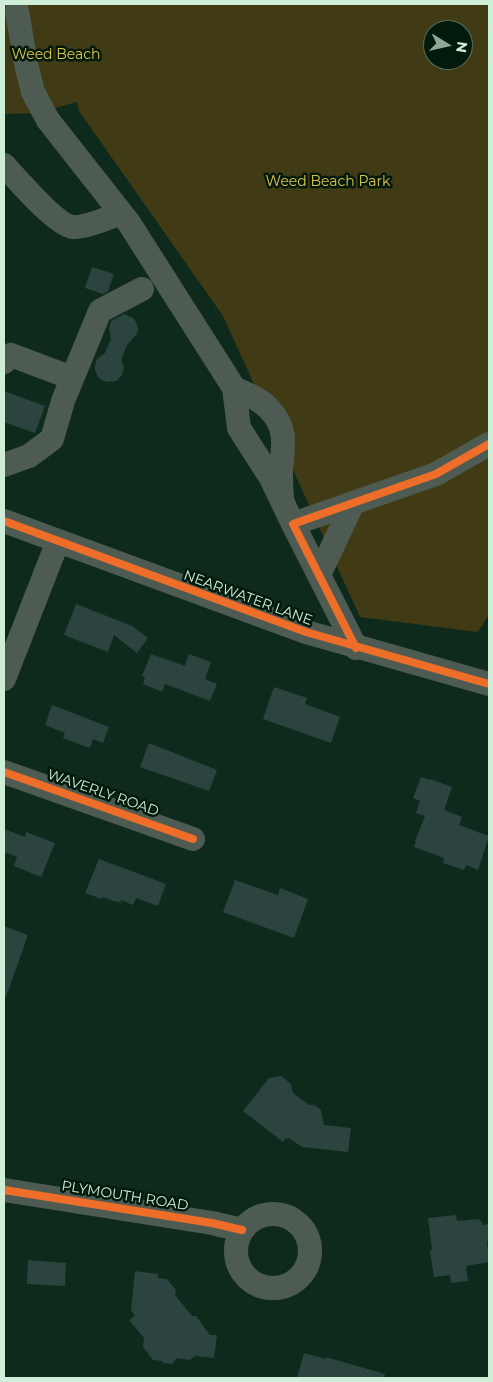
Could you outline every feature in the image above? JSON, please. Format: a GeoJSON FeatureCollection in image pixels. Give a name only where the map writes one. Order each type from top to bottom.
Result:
{"type":"FeatureCollection","features":[{"type":"Feature","properties":{"kind":"street"},"geometry":{"type":"LineString","coordinates":[[17,11],[33,92],[48,120],[129,222],[234,388],[239,428],[282,498],[293,524],[356,648]]}},
{"type":"Feature","properties":{"kind":"street"},"geometry":{"type":"LineString","coordinates":[[4,165],[56,218],[72,227],[93,224],[121,213]]}},
{"type":"Feature","properties":{"kind":"street"},"geometry":{"type":"LineString","coordinates":[[4,465],[29,456],[52,439],[62,401],[100,311],[142,289]]}},
{"type":"Feature","properties":{"kind":"street"},"geometry":{"type":"LineString","coordinates":[[4,362],[11,355],[72,378]]}},
{"type":"Feature","properties":{"kind":"street"},"geometry":{"type":"LineString","coordinates":[[234,388],[256,399],[271,410],[279,424],[284,439],[281,469],[282,498]]}},
{"type":"Feature","properties":{"kind":"street"},"geometry":{"type":"LineString","coordinates":[[293,524],[436,474],[489,444]]}},
{"type":"Feature","properties":{"kind":"street"},"geometry":{"type":"LineString","coordinates":[[319,575],[353,503]]}},
{"type":"Feature","properties":{"kind":"street","name":"NEARWATER LANE"},"geometry":{"type":"LineString","coordinates":[[4,521],[306,632],[356,648],[489,684]]}},
{"type":"Feature","properties":{"kind":"street"},"geometry":{"type":"LineString","coordinates":[[4,679],[58,541]]}},
{"type":"Feature","properties":{"kind":"street","name":"WAVERLY ROAD"},"geometry":{"type":"LineString","coordinates":[[4,772],[193,838]]}},
{"type":"Feature","properties":{"kind":"street","name":"PLYMOUTH ROAD"},"geometry":{"type":"LineString","coordinates":[[4,1190],[212,1223],[242,1230]]}},
{"type":"Feature","properties":{"kind":"green space","name":"Weed Beach Park"},"geometry":{"type":"Polygon","coordinates":[[[4,4],[489,4],[489,614],[478,632],[360,617],[223,316],[79,111],[77,102],[37,113],[4,114],[4,4]]]}},
{"type":"Feature","properties":{"kind":"building"},"geometry":{"type":"Polygon","coordinates":[[[92,267],[114,274],[108,291],[103,294],[85,288],[92,267]]]}},
{"type":"Feature","properties":{"kind":"building"},"geometry":{"type":"Polygon","coordinates":[[[124,314],[133,318],[136,322],[137,334],[127,345],[121,360],[124,367],[122,375],[116,381],[108,382],[98,377],[95,366],[97,359],[105,353],[111,339],[109,329],[111,321],[124,314]]]}},
{"type":"Feature","properties":{"kind":"building"},"geometry":{"type":"Polygon","coordinates":[[[4,391],[45,406],[35,433],[4,422],[4,391]]]}},
{"type":"Feature","properties":{"kind":"building"},"geometry":{"type":"Polygon","coordinates":[[[76,604],[132,626],[148,638],[137,653],[114,635],[108,652],[64,635],[76,604]]]}},
{"type":"Feature","properties":{"kind":"building"},"geometry":{"type":"Polygon","coordinates":[[[151,654],[185,666],[189,654],[211,662],[205,679],[217,684],[210,701],[165,684],[162,692],[143,684],[145,677],[142,676],[151,654]]]}},
{"type":"Feature","properties":{"kind":"building"},"geometry":{"type":"Polygon","coordinates":[[[274,687],[307,698],[305,704],[340,717],[331,743],[263,719],[274,687]]]}},
{"type":"Feature","properties":{"kind":"building"},"geometry":{"type":"Polygon","coordinates":[[[52,705],[109,727],[103,743],[93,739],[90,748],[63,738],[65,733],[45,725],[52,705]]]}},
{"type":"Feature","properties":{"kind":"building"},"geometry":{"type":"Polygon","coordinates":[[[149,743],[217,770],[209,791],[140,767],[149,743]]]}},
{"type":"Feature","properties":{"kind":"building"},"geometry":{"type":"Polygon","coordinates":[[[421,777],[452,787],[444,810],[462,817],[459,825],[489,836],[478,870],[466,865],[464,870],[443,863],[444,858],[414,847],[425,816],[416,813],[420,801],[413,798],[421,777]]]}},
{"type":"Feature","properties":{"kind":"building"},"geometry":{"type":"Polygon","coordinates":[[[4,829],[25,837],[26,832],[55,843],[41,877],[14,866],[17,857],[4,852],[4,829]]]}},
{"type":"Feature","properties":{"kind":"building"},"geometry":{"type":"Polygon","coordinates":[[[99,859],[166,884],[158,906],[136,898],[133,905],[121,900],[121,903],[85,893],[99,859]]]}},
{"type":"Feature","properties":{"kind":"building"},"geometry":{"type":"Polygon","coordinates":[[[235,880],[278,895],[280,888],[308,899],[294,938],[223,912],[235,880]]]}},
{"type":"Feature","properties":{"kind":"building"},"geometry":{"type":"Polygon","coordinates":[[[4,926],[28,935],[6,997],[4,996],[4,926]]]}},
{"type":"Feature","properties":{"kind":"building"},"geometry":{"type":"Polygon","coordinates":[[[281,1076],[291,1084],[293,1093],[309,1105],[314,1105],[321,1110],[324,1125],[351,1128],[348,1152],[302,1147],[289,1138],[286,1138],[283,1142],[243,1111],[269,1078],[281,1076]]]}},
{"type":"Feature","properties":{"kind":"building"},"geometry":{"type":"Polygon","coordinates":[[[456,1215],[457,1221],[479,1219],[482,1221],[482,1225],[489,1224],[489,1242],[487,1242],[489,1262],[466,1266],[468,1281],[451,1283],[450,1275],[434,1277],[428,1218],[456,1215]]]}},
{"type":"Feature","properties":{"kind":"building"},"geometry":{"type":"Polygon","coordinates":[[[28,1260],[66,1263],[65,1286],[27,1284],[28,1260]]]}},
{"type":"Feature","properties":{"kind":"building"},"geometry":{"type":"Polygon","coordinates":[[[135,1271],[158,1274],[158,1278],[167,1279],[176,1290],[175,1295],[192,1316],[196,1316],[210,1335],[217,1335],[214,1358],[195,1356],[190,1360],[177,1358],[172,1364],[153,1360],[143,1347],[144,1338],[129,1320],[135,1316],[131,1310],[135,1271]]]}},
{"type":"Feature","properties":{"kind":"building"},"geometry":{"type":"Polygon","coordinates":[[[304,1353],[325,1359],[326,1357],[385,1374],[384,1378],[297,1378],[304,1353]]]}},
{"type":"Feature","properties":{"kind":"cycle path"},"geometry":{"type":"LineString","coordinates":[[356,648],[293,524],[436,474],[489,444]]}},
{"type":"Feature","properties":{"kind":"cycle path"},"geometry":{"type":"LineString","coordinates":[[4,521],[306,632],[489,684]]}},
{"type":"Feature","properties":{"kind":"cycle path"},"geometry":{"type":"LineString","coordinates":[[4,772],[193,839]]}},
{"type":"Feature","properties":{"kind":"cycle path"},"geometry":{"type":"LineString","coordinates":[[4,1190],[212,1223],[242,1230]]}},
{"type":"Feature","properties":{"kind":"park label","name":"Weed Beach"},"geometry":{"type":"Point","coordinates":[56,55]}}]}
